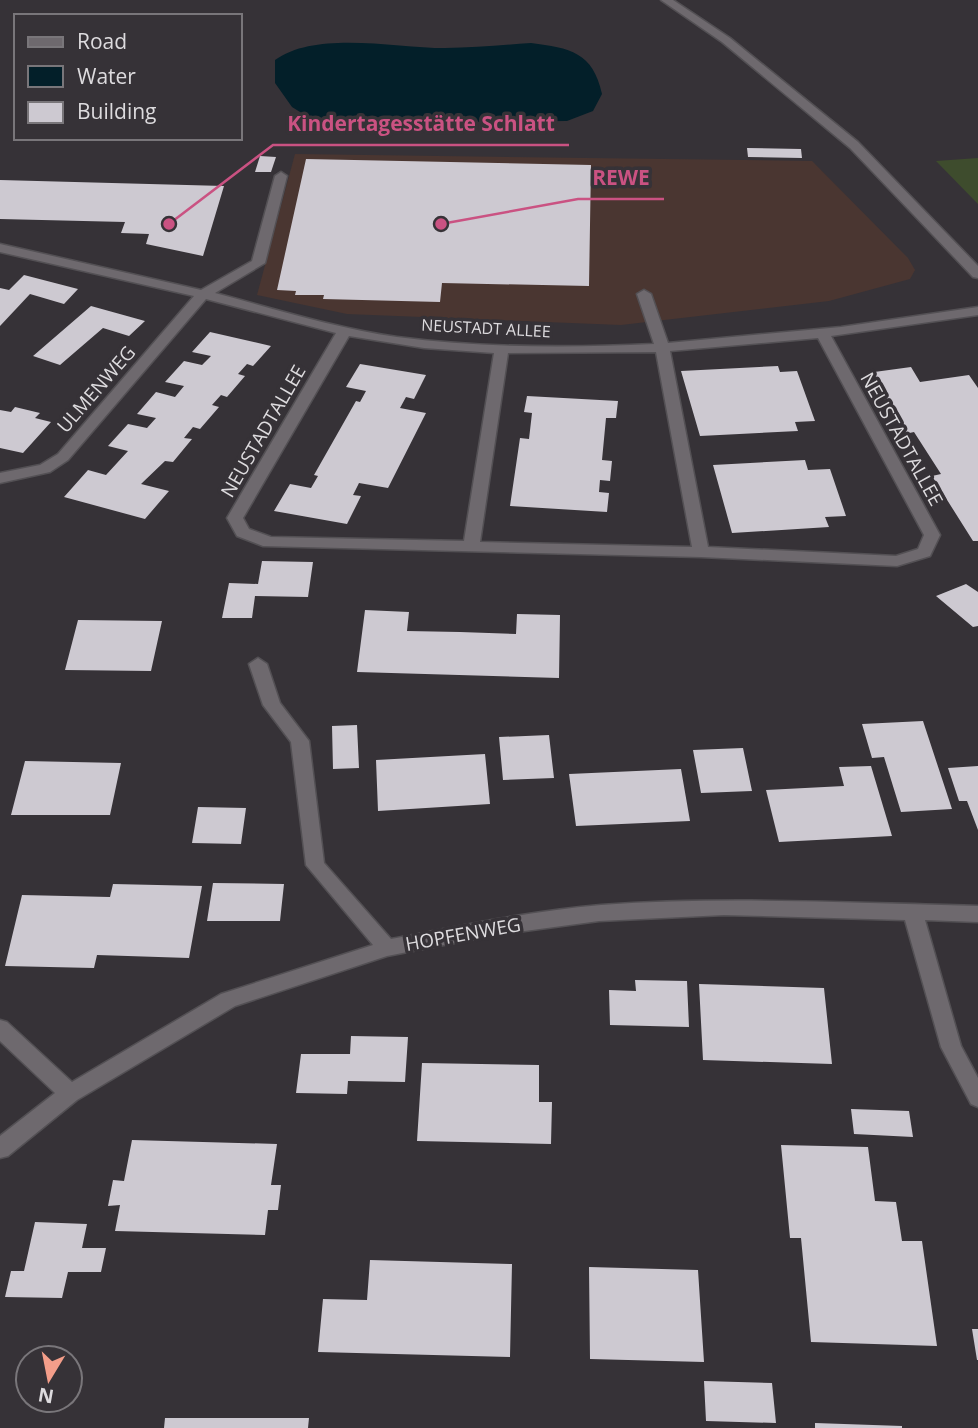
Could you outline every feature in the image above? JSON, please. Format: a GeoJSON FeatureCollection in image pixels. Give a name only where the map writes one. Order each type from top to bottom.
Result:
{"type":"FeatureCollection","features":[{"type":"Feature","properties":{"kind":"street"},"geometry":{"type":"LineString","coordinates":[[666,0],[726,40],[854,145],[978,274]]}},
{"type":"Feature","properties":{"kind":"street","name":"ULMENWEG"},"geometry":{"type":"LineString","coordinates":[[0,478],[45,469],[62,457],[203,294],[258,263],[281,176]]}},
{"type":"Feature","properties":{"kind":"street","name":"NEUSTADT ALLEE"},"geometry":{"type":"LineString","coordinates":[[0,248],[203,294],[344,332],[422,344],[502,349],[662,347],[822,333],[978,311]]}},
{"type":"Feature","properties":{"kind":"street"},"geometry":{"type":"LineString","coordinates":[[644,294],[662,347],[701,552]]}},
{"type":"Feature","properties":{"kind":"street","name":"NEUSTADTALLEE"},"geometry":{"type":"LineString","coordinates":[[344,332],[235,518],[243,532],[269,542],[701,552],[897,561],[923,552],[932,535],[822,333]]}},
{"type":"Feature","properties":{"kind":"street"},"geometry":{"type":"LineString","coordinates":[[471,547],[502,349]]}},
{"type":"Feature","properties":{"kind":"street"},"geometry":{"type":"LineString","coordinates":[[258,664],[272,705],[300,741],[315,865],[387,948]]}},
{"type":"Feature","properties":{"kind":"street","name":"HOPFENWEG"},"geometry":{"type":"LineString","coordinates":[[0,1149],[70,1094],[228,1000],[387,948],[495,927],[599,913],[723,907],[978,914]]}},
{"type":"Feature","properties":{"kind":"street"},"geometry":{"type":"LineString","coordinates":[[912,912],[951,1047],[978,1098]]}},
{"type":"Feature","properties":{"kind":"street"},"geometry":{"type":"LineString","coordinates":[[0,1028],[70,1094]]}},
{"type":"Feature","properties":{"kind":"shaded area"},"geometry":{"type":"Polygon","coordinates":[[[295,154],[812,161],[908,258],[915,270],[910,279],[829,301],[621,325],[347,314],[257,295],[295,154]]]}},
{"type":"Feature","properties":{"kind":"green space"},"geometry":{"type":"Polygon","coordinates":[[[978,158],[978,204],[936,161],[978,158]]]}},
{"type":"Feature","properties":{"kind":"water"},"geometry":{"type":"Polygon","coordinates":[[[357,43],[445,48],[531,43],[568,50],[586,61],[593,69],[602,94],[593,111],[567,121],[338,123],[313,120],[292,107],[275,83],[275,60],[312,45],[357,43]]]}},
{"type":"Feature","properties":{"kind":"building"},"geometry":{"type":"Polygon","coordinates":[[[747,148],[801,149],[802,158],[748,157],[747,148]]]}},
{"type":"Feature","properties":{"kind":"building"},"geometry":{"type":"Polygon","coordinates":[[[260,156],[276,157],[271,172],[255,172],[260,156]]]}},
{"type":"Feature","properties":{"kind":"building"},"geometry":{"type":"Polygon","coordinates":[[[306,159],[591,165],[589,286],[442,283],[440,302],[323,299],[324,295],[295,295],[296,291],[277,290],[306,159]]]}},
{"type":"Feature","properties":{"kind":"building"},"geometry":{"type":"Polygon","coordinates":[[[0,180],[224,186],[203,256],[146,244],[149,234],[121,233],[125,222],[0,219],[0,180]]]}},
{"type":"Feature","properties":{"kind":"building"},"geometry":{"type":"Polygon","coordinates":[[[24,275],[78,289],[64,304],[30,294],[0,326],[0,288],[9,290],[24,275]]]}},
{"type":"Feature","properties":{"kind":"building"},"geometry":{"type":"Polygon","coordinates":[[[91,306],[145,321],[129,336],[103,328],[60,365],[33,356],[91,306]]]}},
{"type":"Feature","properties":{"kind":"building"},"geometry":{"type":"Polygon","coordinates":[[[210,332],[271,346],[253,366],[247,364],[238,374],[245,376],[227,397],[221,395],[212,405],[219,407],[200,429],[193,427],[184,438],[192,439],[173,462],[165,461],[141,484],[169,491],[145,519],[64,497],[88,470],[106,475],[128,451],[108,446],[128,424],[147,428],[156,418],[137,414],[156,392],[175,397],[184,386],[165,382],[184,361],[202,365],[211,356],[192,352],[210,332]]]}},
{"type":"Feature","properties":{"kind":"building"},"geometry":{"type":"Polygon","coordinates":[[[360,364],[426,375],[414,399],[406,397],[400,408],[426,413],[388,488],[359,483],[353,495],[361,496],[347,524],[274,511],[290,484],[311,488],[318,476],[314,475],[356,401],[360,402],[366,391],[346,387],[360,364]]]}},
{"type":"Feature","properties":{"kind":"building"},"geometry":{"type":"Polygon","coordinates":[[[778,366],[780,372],[797,371],[815,421],[795,422],[798,431],[700,436],[681,371],[778,366]]]}},
{"type":"Feature","properties":{"kind":"building"},"geometry":{"type":"Polygon","coordinates":[[[911,367],[920,382],[969,375],[978,388],[978,541],[973,541],[932,476],[941,474],[914,432],[905,434],[867,373],[911,367]]]}},
{"type":"Feature","properties":{"kind":"building"},"geometry":{"type":"Polygon","coordinates":[[[527,396],[618,401],[616,418],[606,418],[602,460],[612,461],[610,481],[600,480],[599,492],[609,493],[607,512],[510,506],[520,438],[529,439],[532,413],[524,412],[527,396]]]}},
{"type":"Feature","properties":{"kind":"building"},"geometry":{"type":"Polygon","coordinates":[[[15,407],[40,413],[35,418],[51,422],[23,453],[0,448],[0,410],[11,412],[15,407]]]}},
{"type":"Feature","properties":{"kind":"building"},"geometry":{"type":"Polygon","coordinates":[[[805,460],[808,470],[830,469],[846,516],[825,517],[829,527],[732,533],[713,465],[805,460]]]}},
{"type":"Feature","properties":{"kind":"building"},"geometry":{"type":"Polygon","coordinates":[[[262,561],[313,562],[308,597],[255,596],[252,618],[222,618],[229,583],[258,584],[262,561]]]}},
{"type":"Feature","properties":{"kind":"building"},"geometry":{"type":"Polygon","coordinates":[[[966,584],[978,592],[978,626],[973,627],[936,596],[966,584]]]}},
{"type":"Feature","properties":{"kind":"building"},"geometry":{"type":"Polygon","coordinates":[[[365,610],[409,612],[407,631],[516,634],[517,614],[560,615],[559,678],[357,672],[365,610]]]}},
{"type":"Feature","properties":{"kind":"building"},"geometry":{"type":"Polygon","coordinates":[[[78,620],[162,621],[151,671],[65,670],[78,620]]]}},
{"type":"Feature","properties":{"kind":"building"},"geometry":{"type":"Polygon","coordinates":[[[923,721],[952,809],[901,812],[884,757],[872,758],[862,724],[923,721]]]}},
{"type":"Feature","properties":{"kind":"building"},"geometry":{"type":"Polygon","coordinates":[[[357,725],[359,768],[333,769],[332,726],[357,725]]]}},
{"type":"Feature","properties":{"kind":"building"},"geometry":{"type":"Polygon","coordinates":[[[549,735],[554,778],[503,780],[499,737],[549,735]]]}},
{"type":"Feature","properties":{"kind":"building"},"geometry":{"type":"Polygon","coordinates":[[[743,748],[752,791],[701,793],[693,750],[743,748]]]}},
{"type":"Feature","properties":{"kind":"building"},"geometry":{"type":"Polygon","coordinates":[[[485,754],[490,804],[378,811],[376,760],[485,754]]]}},
{"type":"Feature","properties":{"kind":"building"},"geometry":{"type":"Polygon","coordinates":[[[25,761],[121,763],[110,815],[11,815],[25,761]]]}},
{"type":"Feature","properties":{"kind":"building"},"geometry":{"type":"Polygon","coordinates":[[[871,766],[892,836],[779,842],[766,790],[844,786],[839,767],[871,766]]]}},
{"type":"Feature","properties":{"kind":"building"},"geometry":{"type":"Polygon","coordinates":[[[978,766],[978,830],[967,801],[959,801],[948,768],[978,766]]]}},
{"type":"Feature","properties":{"kind":"building"},"geometry":{"type":"Polygon","coordinates":[[[681,769],[690,821],[576,826],[569,774],[681,769]]]}},
{"type":"Feature","properties":{"kind":"building"},"geometry":{"type":"Polygon","coordinates":[[[198,807],[246,808],[241,844],[192,843],[198,807]]]}},
{"type":"Feature","properties":{"kind":"building"},"geometry":{"type":"Polygon","coordinates":[[[213,883],[284,884],[280,921],[207,921],[213,883]]]}},
{"type":"Feature","properties":{"kind":"building"},"geometry":{"type":"Polygon","coordinates":[[[113,884],[202,886],[189,958],[97,955],[94,968],[5,966],[22,895],[110,897],[113,884]]]}},
{"type":"Feature","properties":{"kind":"building"},"geometry":{"type":"Polygon","coordinates":[[[635,980],[687,981],[689,1027],[610,1025],[609,990],[636,991],[635,980]]]}},
{"type":"Feature","properties":{"kind":"building"},"geometry":{"type":"Polygon","coordinates":[[[699,984],[824,988],[832,1064],[703,1060],[699,984]]]}},
{"type":"Feature","properties":{"kind":"building"},"geometry":{"type":"Polygon","coordinates":[[[351,1036],[408,1037],[405,1082],[348,1081],[347,1094],[296,1093],[301,1054],[350,1054],[351,1036]]]}},
{"type":"Feature","properties":{"kind":"building"},"geometry":{"type":"Polygon","coordinates":[[[422,1063],[539,1065],[539,1102],[552,1102],[551,1144],[417,1141],[422,1063]]]}},
{"type":"Feature","properties":{"kind":"building"},"geometry":{"type":"Polygon","coordinates":[[[851,1109],[909,1111],[913,1137],[854,1134],[851,1109]]]}},
{"type":"Feature","properties":{"kind":"building"},"geometry":{"type":"Polygon","coordinates":[[[132,1140],[277,1144],[271,1185],[281,1185],[278,1210],[268,1210],[265,1235],[115,1231],[120,1205],[108,1206],[113,1180],[124,1181],[132,1140]]]}},
{"type":"Feature","properties":{"kind":"building"},"geometry":{"type":"Polygon","coordinates":[[[781,1145],[868,1147],[875,1201],[896,1202],[902,1241],[922,1241],[937,1346],[811,1342],[801,1238],[790,1238],[781,1145]]]}},
{"type":"Feature","properties":{"kind":"building"},"geometry":{"type":"Polygon","coordinates":[[[35,1222],[87,1224],[82,1248],[106,1248],[101,1272],[68,1272],[62,1298],[5,1297],[11,1271],[24,1271],[35,1222]]]}},
{"type":"Feature","properties":{"kind":"building"},"geometry":{"type":"Polygon","coordinates":[[[370,1260],[512,1264],[510,1357],[318,1352],[323,1299],[367,1300],[370,1260]]]}},
{"type":"Feature","properties":{"kind":"building"},"geometry":{"type":"Polygon","coordinates":[[[589,1267],[698,1270],[704,1362],[590,1359],[589,1267]]]}},
{"type":"Feature","properties":{"kind":"building"},"geometry":{"type":"Polygon","coordinates":[[[972,1329],[978,1329],[978,1360],[977,1360],[972,1329]]]}},
{"type":"Feature","properties":{"kind":"building"},"geometry":{"type":"Polygon","coordinates":[[[704,1381],[772,1383],[776,1423],[706,1421],[704,1381]]]}},
{"type":"Feature","properties":{"kind":"building"},"geometry":{"type":"Polygon","coordinates":[[[165,1418],[309,1418],[308,1428],[164,1428],[165,1418]]]}},
{"type":"Feature","properties":{"kind":"building"},"geometry":{"type":"Polygon","coordinates":[[[815,1423],[902,1426],[902,1428],[815,1428],[815,1423]]]}},
{"type":"Feature","properties":{"kind":"place","name":"Kindertagesstätte Schlatt"},"geometry":{"type":"Point","coordinates":[169,224]}},
{"type":"Feature","properties":{"kind":"place","name":"REWE"},"geometry":{"type":"Point","coordinates":[441,224]}}]}
